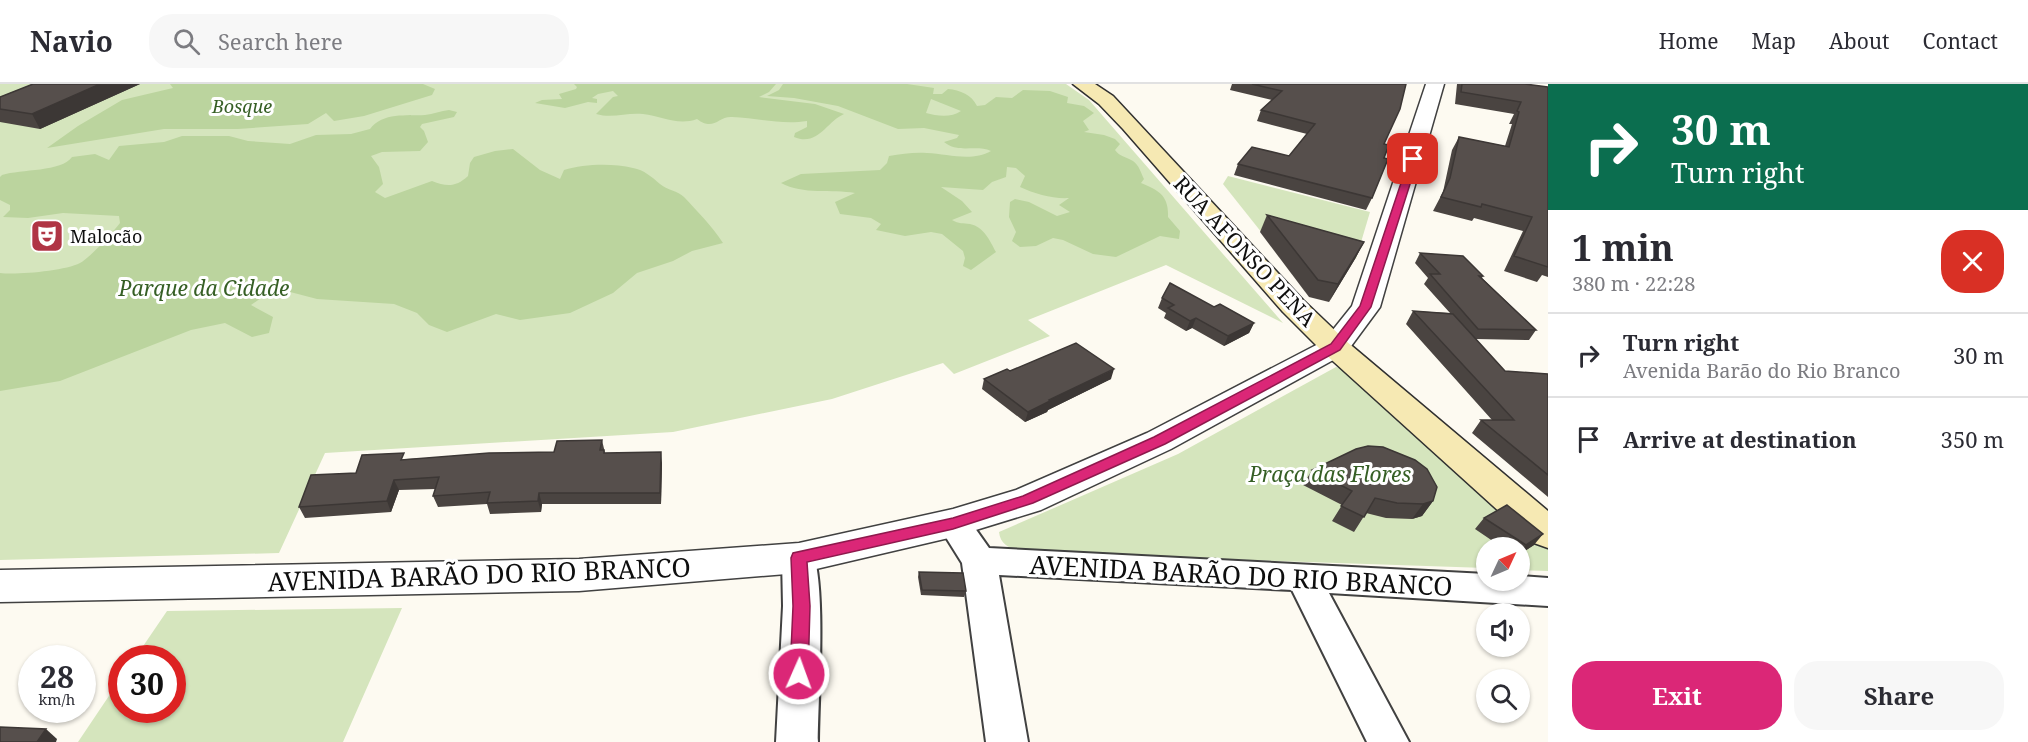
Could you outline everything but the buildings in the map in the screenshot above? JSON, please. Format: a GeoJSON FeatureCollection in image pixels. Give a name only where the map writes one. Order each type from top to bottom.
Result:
{"type":"FeatureCollection","features":[{"type":"Feature","properties":{"kind":"main road","name":"RUA AFONSO PENA"},"geometry":{"type":"LineString","coordinates":[[1082,84],[1106,100],[1293,306],[1335,347],[1548,533]]}},
{"type":"Feature","properties":{"kind":"street","name":"AVENIDA BARÃO DO RIO BRANCO"},"geometry":{"type":"LineString","coordinates":[[0,586],[579,575],[799,558],[953,523],[1028,500],[1160,441],[1335,347],[1366,307],[1435,84]]}},
{"type":"Feature","properties":{"kind":"street"},"geometry":{"type":"LineString","coordinates":[[953,523],[979,561],[1007,742]]}},
{"type":"Feature","properties":{"kind":"street"},"geometry":{"type":"LineString","coordinates":[[797,742],[801,606],[799,558]]}},
{"type":"Feature","properties":{"kind":"street","name":"AVENIDA BARÃO DO RIO BRANCO"},"geometry":{"type":"LineString","coordinates":[[979,561],[1548,592]]}},
{"type":"Feature","properties":{"kind":"street"},"geometry":{"type":"LineString","coordinates":[[1303,577],[1388,742]]}},
{"type":"Feature","properties":{"kind":"green space","name":"Parque da Cidade"},"geometry":{"type":"Polygon","coordinates":[[[0,84],[1066,84],[1089,100],[1283,323],[1166,265],[1028,320],[1050,336],[954,374],[943,363],[832,399],[673,432],[325,453],[279,553],[0,560],[0,84]]]}},
{"type":"Feature","properties":{"kind":"green space","name":"Bosque"},"geometry":{"type":"Polygon","coordinates":[[[170,84],[423,84],[435,89],[432,95],[364,116],[334,121],[326,113],[308,124],[238,129],[164,129],[47,148],[78,126],[122,100],[173,88],[170,84]]]}},
{"type":"Feature","properties":{"kind":"green space"},"geometry":{"type":"Polygon","coordinates":[[[574,84],[776,84],[769,92],[759,97],[815,104],[844,114],[816,136],[802,139],[794,137],[795,133],[807,127],[807,121],[779,122],[727,117],[708,124],[697,119],[676,121],[643,114],[608,116],[596,114],[613,97],[618,96],[613,91],[598,94],[592,98],[597,99],[597,103],[588,102],[565,108],[535,103],[542,100],[562,99],[559,94],[576,89],[574,84]]]}},
{"type":"Feature","properties":{"kind":"green space"},"geometry":{"type":"Polygon","coordinates":[[[783,84],[907,84],[934,88],[933,94],[942,94],[948,89],[957,91],[969,96],[977,106],[985,105],[996,97],[1012,98],[1023,90],[1050,91],[1068,97],[1067,103],[1084,106],[1094,113],[1083,121],[1089,130],[1084,132],[1115,139],[1120,144],[1115,150],[1133,161],[1138,167],[1144,179],[1141,183],[1161,194],[1167,203],[1168,217],[1180,231],[1179,239],[1160,236],[1116,257],[1093,254],[1063,240],[1053,238],[1036,246],[1020,247],[1012,241],[1016,232],[1009,217],[1010,202],[1015,199],[1029,202],[1057,216],[1070,212],[1059,205],[1069,198],[1044,196],[1020,187],[1025,176],[1016,168],[1007,167],[1006,177],[992,182],[983,190],[941,187],[962,201],[972,212],[952,220],[979,228],[996,252],[971,270],[963,266],[965,258],[963,251],[942,234],[931,232],[905,236],[876,230],[881,224],[871,218],[840,214],[835,202],[855,193],[799,189],[781,183],[801,174],[880,170],[887,163],[889,156],[894,155],[922,153],[968,157],[991,151],[949,146],[944,142],[957,138],[959,135],[924,128],[898,129],[838,106],[767,96],[779,90],[783,84]],[[931,99],[926,113],[948,116],[961,111],[931,99]]]}},
{"type":"Feature","properties":{"kind":"green space"},"geometry":{"type":"Polygon","coordinates":[[[449,110],[457,112],[454,117],[422,124],[420,127],[428,142],[420,151],[382,152],[371,156],[379,167],[383,184],[375,192],[385,198],[432,181],[447,185],[455,184],[468,176],[470,163],[474,157],[513,149],[540,170],[560,179],[564,170],[589,165],[616,165],[641,170],[663,186],[684,197],[723,243],[692,251],[673,261],[637,273],[613,293],[570,313],[520,320],[496,314],[447,332],[429,325],[417,313],[394,304],[317,299],[275,288],[251,305],[273,317],[269,333],[252,337],[225,323],[191,330],[60,381],[0,391],[0,273],[41,272],[73,266],[85,260],[120,223],[119,216],[63,213],[28,218],[3,217],[10,210],[10,205],[0,200],[0,177],[2,175],[50,168],[67,162],[72,157],[95,154],[109,160],[119,146],[164,142],[182,136],[229,136],[248,141],[290,144],[316,135],[351,134],[370,129],[388,117],[425,115],[449,110]]]}},
{"type":"Feature","properties":{"kind":"green space"},"geometry":{"type":"Polygon","coordinates":[[[1228,176],[1370,212],[1356,259],[1262,233],[1223,184],[1228,176]]]}},
{"type":"Feature","properties":{"kind":"green space","name":"Praça das Flores"},"geometry":{"type":"Polygon","coordinates":[[[1336,367],[1344,369],[1548,546],[1548,571],[1530,570],[1530,537],[1476,537],[1476,568],[1037,553],[1008,546],[1001,538],[999,532],[1178,454],[1336,367]]]}},
{"type":"Feature","properties":{"kind":"green space"},"geometry":{"type":"Polygon","coordinates":[[[402,608],[343,742],[78,742],[91,723],[96,723],[96,715],[108,697],[108,723],[186,723],[186,645],[144,645],[167,611],[402,608]]]}},
{"type":"Feature","properties":{"kind":"place","name":"Malocão"},"geometry":{"type":"Point","coordinates":[47,236]}},
{"type":"Feature","properties":{"kind":"route"},"geometry":{"type":"LineString","coordinates":[[799,674],[801,606],[799,558],[953,523],[1028,500],[1160,441],[1335,347],[1366,307],[1413,159]]}}]}
